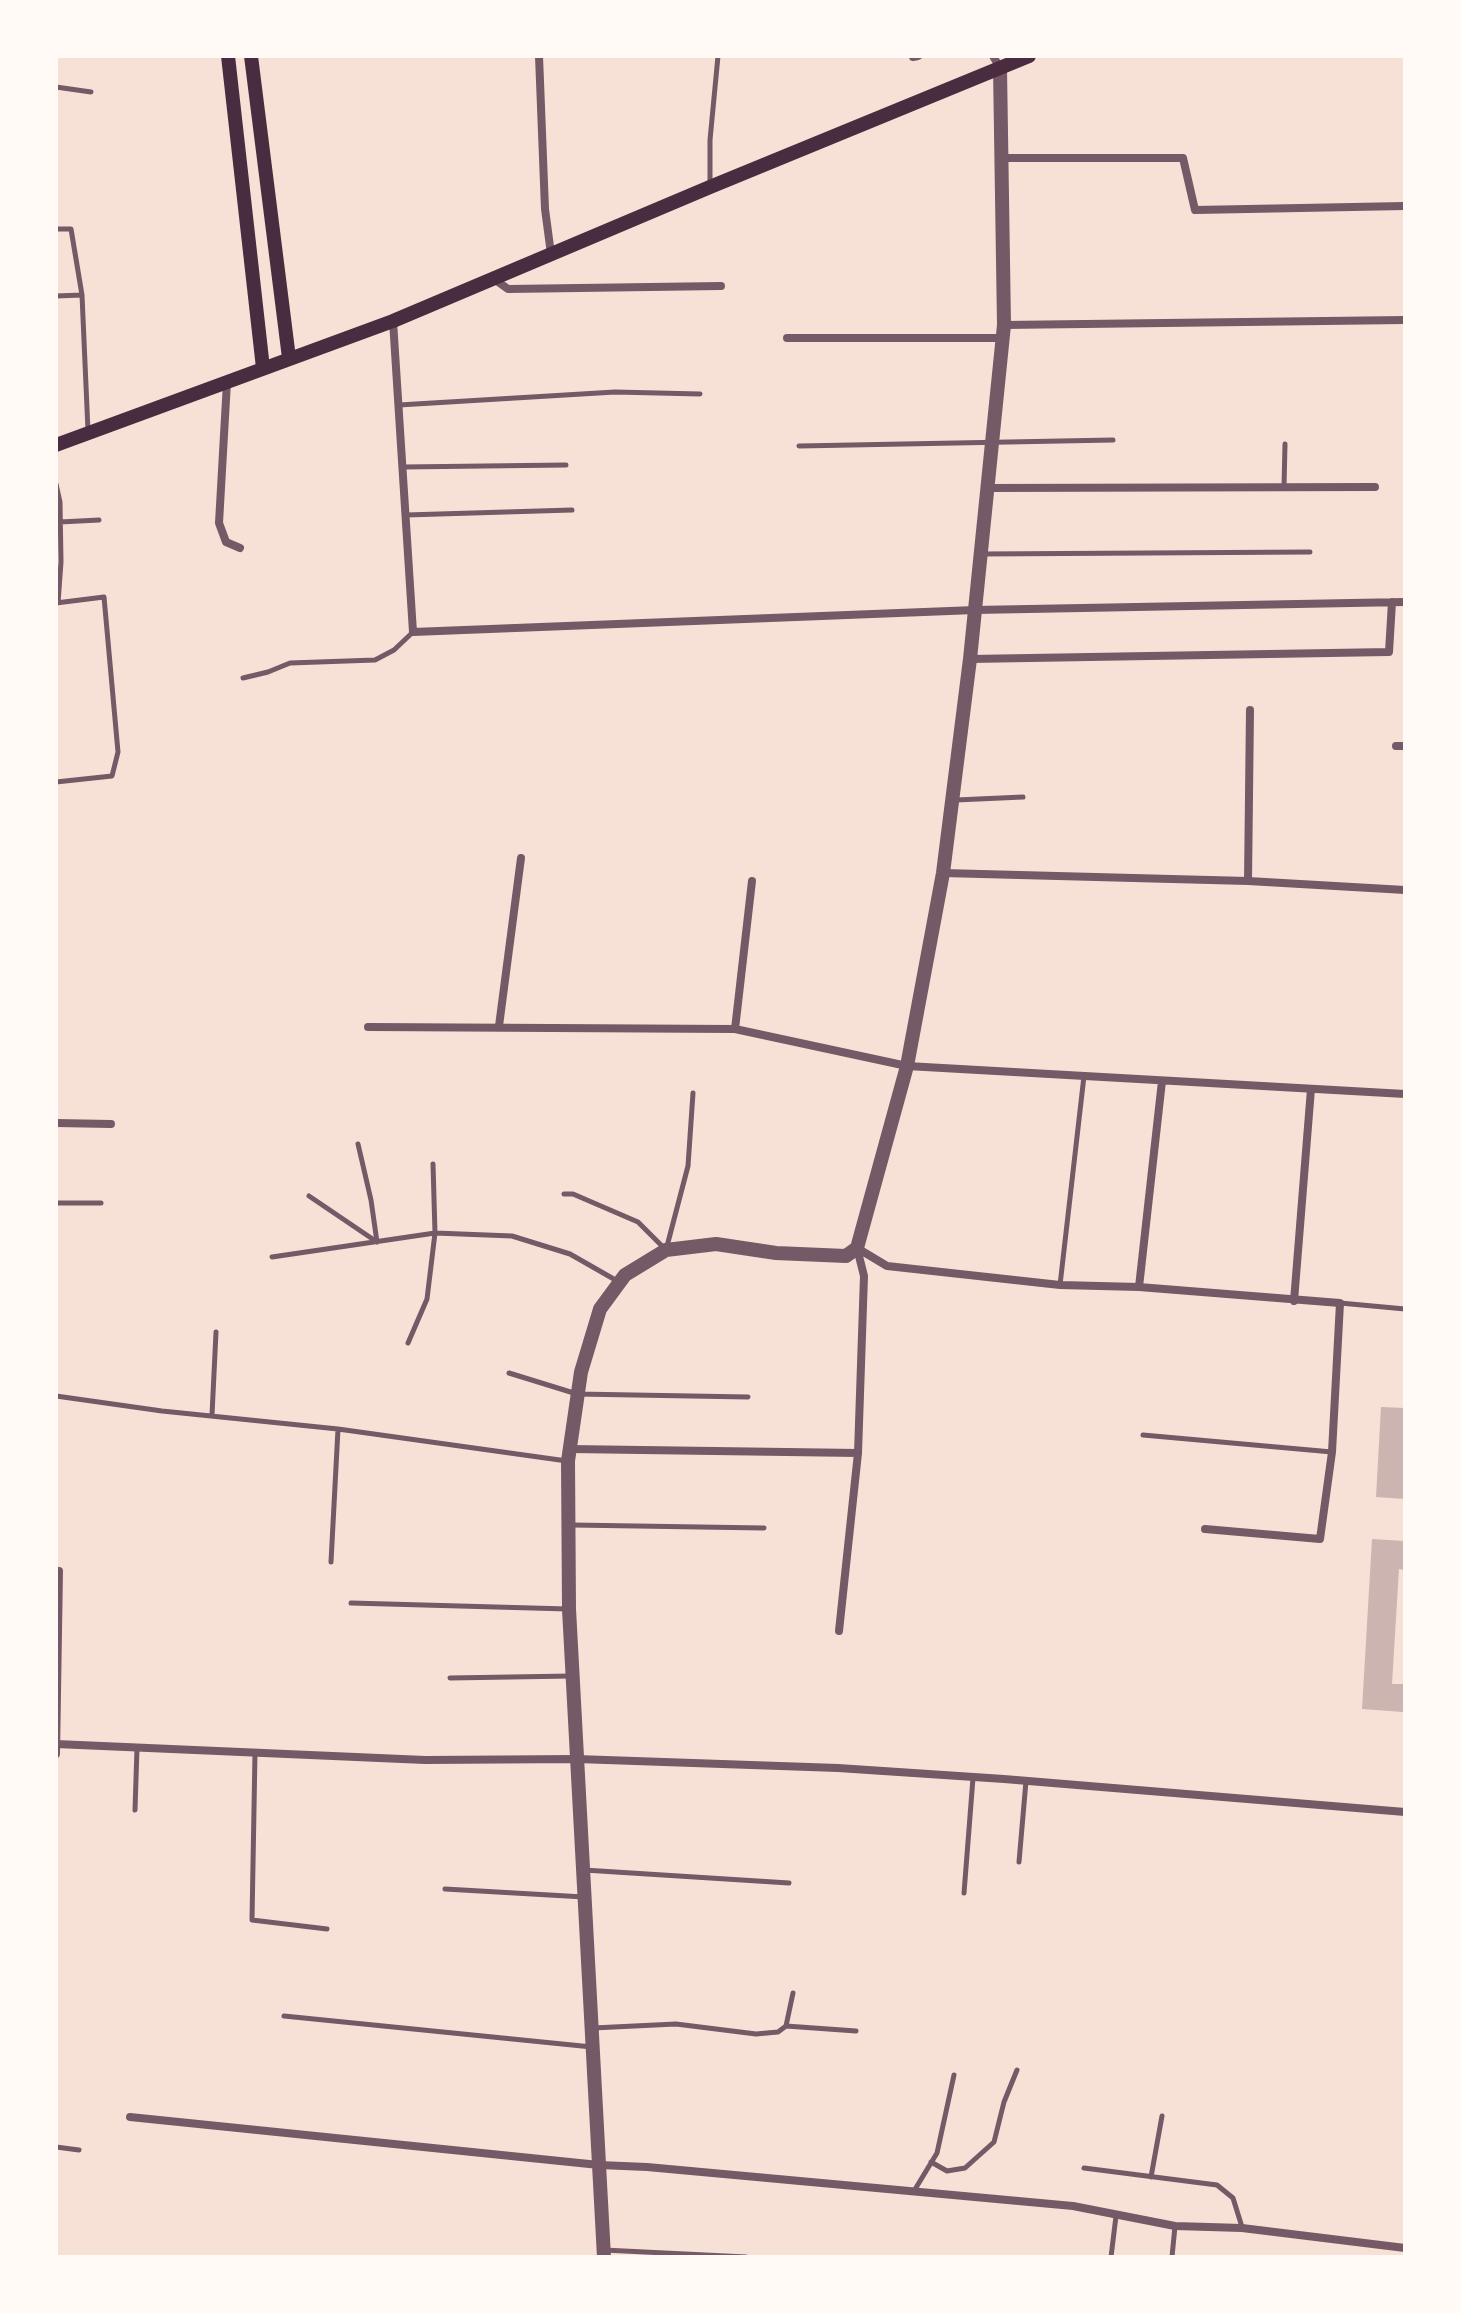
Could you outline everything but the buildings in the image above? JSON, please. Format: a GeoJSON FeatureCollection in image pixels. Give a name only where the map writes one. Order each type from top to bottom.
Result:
{"type":"FeatureCollection","features":[{"type":"Feature","properties":{"kind":"main road"},"geometry":{"type":"LineString","coordinates":[[228,56],[263,368]]}},
{"type":"Feature","properties":{"kind":"main road"},"geometry":{"type":"LineString","coordinates":[[251,56],[289,358]]}},
{"type":"Feature","properties":{"kind":"main road"},"geometry":{"type":"LineString","coordinates":[[56,445],[393,321],[997,62],[1022,57]]}},
{"type":"Feature","properties":{"kind":"street"},"geometry":{"type":"LineString","coordinates":[[539,56],[545,209],[551,254]]}},
{"type":"Feature","properties":{"kind":"street"},"geometry":{"type":"LineString","coordinates":[[839,1631],[858,1453],[864,1276],[857,1248],[907,1066],[943,873],[970,659],[1004,332],[1004,158],[997,62]]}},
{"type":"Feature","properties":{"kind":"street"},"geometry":{"type":"LineString","coordinates":[[1004,158],[1183,158],[1195,210],[1405,206]]}},
{"type":"Feature","properties":{"kind":"street"},"geometry":{"type":"LineString","coordinates":[[494,279],[508,289],[721,286]]}},
{"type":"Feature","properties":{"kind":"street"},"geometry":{"type":"LineString","coordinates":[[787,338],[1405,320]]}},
{"type":"Feature","properties":{"kind":"street"},"geometry":{"type":"LineString","coordinates":[[393,321],[413,632],[975,610],[1405,602]]}},
{"type":"Feature","properties":{"kind":"street"},"geometry":{"type":"LineString","coordinates":[[227,381],[219,523],[226,542],[240,548]]}},
{"type":"Feature","properties":{"kind":"street"},"geometry":{"type":"LineString","coordinates":[[987,488],[1375,487]]}},
{"type":"Feature","properties":{"kind":"street"},"geometry":{"type":"LineString","coordinates":[[970,659],[1389,652],[1392,602]]}},
{"type":"Feature","properties":{"kind":"street"},"geometry":{"type":"LineString","coordinates":[[1248,881],[1250,710]]}},
{"type":"Feature","properties":{"kind":"street"},"geometry":{"type":"LineString","coordinates":[[499,1026],[521,858]]}},
{"type":"Feature","properties":{"kind":"street"},"geometry":{"type":"LineString","coordinates":[[943,873],[1248,881],[1405,890]]}},
{"type":"Feature","properties":{"kind":"street"},"geometry":{"type":"LineString","coordinates":[[735,1029],[752,881]]}},
{"type":"Feature","properties":{"kind":"street"},"geometry":{"type":"LineString","coordinates":[[368,1027],[735,1029],[907,1066],[1405,1094]]}},
{"type":"Feature","properties":{"kind":"street"},"geometry":{"type":"LineString","coordinates":[[1139,1287],[1162,1081]]}},
{"type":"Feature","properties":{"kind":"street"},"geometry":{"type":"LineString","coordinates":[[1294,1301],[1311,1089]]}},
{"type":"Feature","properties":{"kind":"street"},"geometry":{"type":"LineString","coordinates":[[56,1123],[111,1124]]}},
{"type":"Feature","properties":{"kind":"street"},"geometry":{"type":"LineString","coordinates":[[604,2254],[569,1609],[569,1455],[581,1372],[600,1309],[625,1275],[666,1250],[716,1244],[776,1253],[846,1256],[857,1248]]}},
{"type":"Feature","properties":{"kind":"street"},"geometry":{"type":"LineString","coordinates":[[857,1248],[887,1266],[1060,1285],[1139,1287],[1340,1303],[1332,1452],[1320,1539],[1205,1529]]}},
{"type":"Feature","properties":{"kind":"street"},"geometry":{"type":"LineString","coordinates":[[569,1455],[858,1453]]}},
{"type":"Feature","properties":{"kind":"street"},"geometry":{"type":"LineString","coordinates":[[56,1571],[59,1571],[56,1754]]}},
{"type":"Feature","properties":{"kind":"street"},"geometry":{"type":"LineString","coordinates":[[56,1744],[425,1760],[577,1759],[822,1768],[1405,1812]]}},
{"type":"Feature","properties":{"kind":"street"},"geometry":{"type":"LineString","coordinates":[[130,2117],[599,2165],[1073,2206],[1175,2226],[1242,2228],[1405,2248]]}},
{"type":"Feature","properties":{"kind":"lane"},"geometry":{"type":"LineString","coordinates":[[710,187],[710,140],[718,56]]}},
{"type":"Feature","properties":{"kind":"lane"},"geometry":{"type":"LineString","coordinates":[[56,87],[91,92]]}},
{"type":"Feature","properties":{"kind":"lane"},"geometry":{"type":"LineString","coordinates":[[56,229],[71,229],[82,295],[88,431]]}},
{"type":"Feature","properties":{"kind":"lane"},"geometry":{"type":"LineString","coordinates":[[56,296],[82,295]]}},
{"type":"Feature","properties":{"kind":"lane"},"geometry":{"type":"LineString","coordinates":[[398,405],[615,392],[700,394]]}},
{"type":"Feature","properties":{"kind":"lane"},"geometry":{"type":"LineString","coordinates":[[799,446],[1113,440]]}},
{"type":"Feature","properties":{"kind":"lane"},"geometry":{"type":"LineString","coordinates":[[1284,487],[1285,444]]}},
{"type":"Feature","properties":{"kind":"lane"},"geometry":{"type":"LineString","coordinates":[[402,467],[566,465]]}},
{"type":"Feature","properties":{"kind":"lane"},"geometry":{"type":"LineString","coordinates":[[56,484],[60,522],[57,603],[104,597],[118,752],[112,776],[56,782]]}},
{"type":"Feature","properties":{"kind":"lane"},"geometry":{"type":"LineString","coordinates":[[405,515],[572,510]]}},
{"type":"Feature","properties":{"kind":"lane"},"geometry":{"type":"LineString","coordinates":[[60,522],[99,520]]}},
{"type":"Feature","properties":{"kind":"lane"},"geometry":{"type":"LineString","coordinates":[[981,554],[1310,552]]}},
{"type":"Feature","properties":{"kind":"lane"},"geometry":{"type":"LineString","coordinates":[[243,678],[290,663],[375,660],[394,650],[413,632]]}},
{"type":"Feature","properties":{"kind":"lane"},"geometry":{"type":"LineString","coordinates":[[951,800],[1023,797]]}},
{"type":"Feature","properties":{"kind":"lane"},"geometry":{"type":"LineString","coordinates":[[1060,1285],[1084,1076]]}},
{"type":"Feature","properties":{"kind":"lane"},"geometry":{"type":"LineString","coordinates":[[666,1250],[688,1166],[693,1093]]}},
{"type":"Feature","properties":{"kind":"lane"},"geometry":{"type":"LineString","coordinates":[[358,1144],[377,1242]]}},
{"type":"Feature","properties":{"kind":"lane"},"geometry":{"type":"LineString","coordinates":[[408,1343],[427,1299],[435,1233],[433,1164]]}},
{"type":"Feature","properties":{"kind":"lane"},"geometry":{"type":"LineString","coordinates":[[564,1194],[573,1194],[638,1222],[666,1250]]}},
{"type":"Feature","properties":{"kind":"lane"},"geometry":{"type":"LineString","coordinates":[[309,1196],[377,1242]]}},
{"type":"Feature","properties":{"kind":"lane"},"geometry":{"type":"LineString","coordinates":[[56,1203],[101,1203]]}},
{"type":"Feature","properties":{"kind":"lane"},"geometry":{"type":"LineString","coordinates":[[272,1257],[435,1233],[512,1236],[570,1254],[620,1283]]}},
{"type":"Feature","properties":{"kind":"lane"},"geometry":{"type":"LineString","coordinates":[[1340,1303],[1405,1309]]}},
{"type":"Feature","properties":{"kind":"lane"},"geometry":{"type":"LineString","coordinates":[[212,1415],[216,1332]]}},
{"type":"Feature","properties":{"kind":"lane"},"geometry":{"type":"LineString","coordinates":[[509,1373],[577,1394],[748,1397]]}},
{"type":"Feature","properties":{"kind":"lane"},"geometry":{"type":"LineString","coordinates":[[56,1396],[162,1411],[569,1455]]}},
{"type":"Feature","properties":{"kind":"lane"},"geometry":{"type":"LineString","coordinates":[[331,1562],[338,1429]]}},
{"type":"Feature","properties":{"kind":"lane"},"geometry":{"type":"LineString","coordinates":[[1143,1435],[1332,1452]]}},
{"type":"Feature","properties":{"kind":"lane"},"geometry":{"type":"LineString","coordinates":[[567,1525],[764,1528]]}},
{"type":"Feature","properties":{"kind":"lane"},"geometry":{"type":"LineString","coordinates":[[351,1603],[569,1609]]}},
{"type":"Feature","properties":{"kind":"lane"},"geometry":{"type":"LineString","coordinates":[[450,1678],[572,1676]]}},
{"type":"Feature","properties":{"kind":"lane"},"geometry":{"type":"LineString","coordinates":[[135,1810],[137,1748]]}},
{"type":"Feature","properties":{"kind":"lane"},"geometry":{"type":"LineString","coordinates":[[255,1752],[252,1920],[327,1929]]}},
{"type":"Feature","properties":{"kind":"lane"},"geometry":{"type":"LineString","coordinates":[[964,1893],[973,1778]]}},
{"type":"Feature","properties":{"kind":"lane"},"geometry":{"type":"LineString","coordinates":[[1019,1862],[1026,1781]]}},
{"type":"Feature","properties":{"kind":"lane"},"geometry":{"type":"LineString","coordinates":[[583,1870],[789,1883]]}},
{"type":"Feature","properties":{"kind":"lane"},"geometry":{"type":"LineString","coordinates":[[445,1889],[585,1897]]}},
{"type":"Feature","properties":{"kind":"lane"},"geometry":{"type":"LineString","coordinates":[[786,2026],[793,1993]]}},
{"type":"Feature","properties":{"kind":"lane"},"geometry":{"type":"LineString","coordinates":[[284,2016],[593,2047]]}},
{"type":"Feature","properties":{"kind":"lane"},"geometry":{"type":"LineString","coordinates":[[592,2028],[676,2024],[756,2034],[778,2032],[786,2026],[856,2031]]}},
{"type":"Feature","properties":{"kind":"lane"},"geometry":{"type":"LineString","coordinates":[[931,2162],[947,2171],[965,2168],[994,2142],[1004,2102],[1017,2070]]}},
{"type":"Feature","properties":{"kind":"lane"},"geometry":{"type":"LineString","coordinates":[[913,2192],[937,2153],[954,2075]]}},
{"type":"Feature","properties":{"kind":"lane"},"geometry":{"type":"LineString","coordinates":[[1151,2177],[1162,2116]]}},
{"type":"Feature","properties":{"kind":"lane"},"geometry":{"type":"LineString","coordinates":[[56,2147],[79,2150]]}},
{"type":"Feature","properties":{"kind":"lane"},"geometry":{"type":"LineString","coordinates":[[1084,2168],[1217,2185],[1233,2198],[1242,2228]]}},
{"type":"Feature","properties":{"kind":"lane"},"geometry":{"type":"LineString","coordinates":[[1111,2257],[1116,2216]]}},
{"type":"Feature","properties":{"kind":"lane"},"geometry":{"type":"LineString","coordinates":[[1172,2257],[1175,2226]]}},
{"type":"Feature","properties":{"kind":"lane"},"geometry":{"type":"LineString","coordinates":[[604,2254],[746,2257]]}}]}
